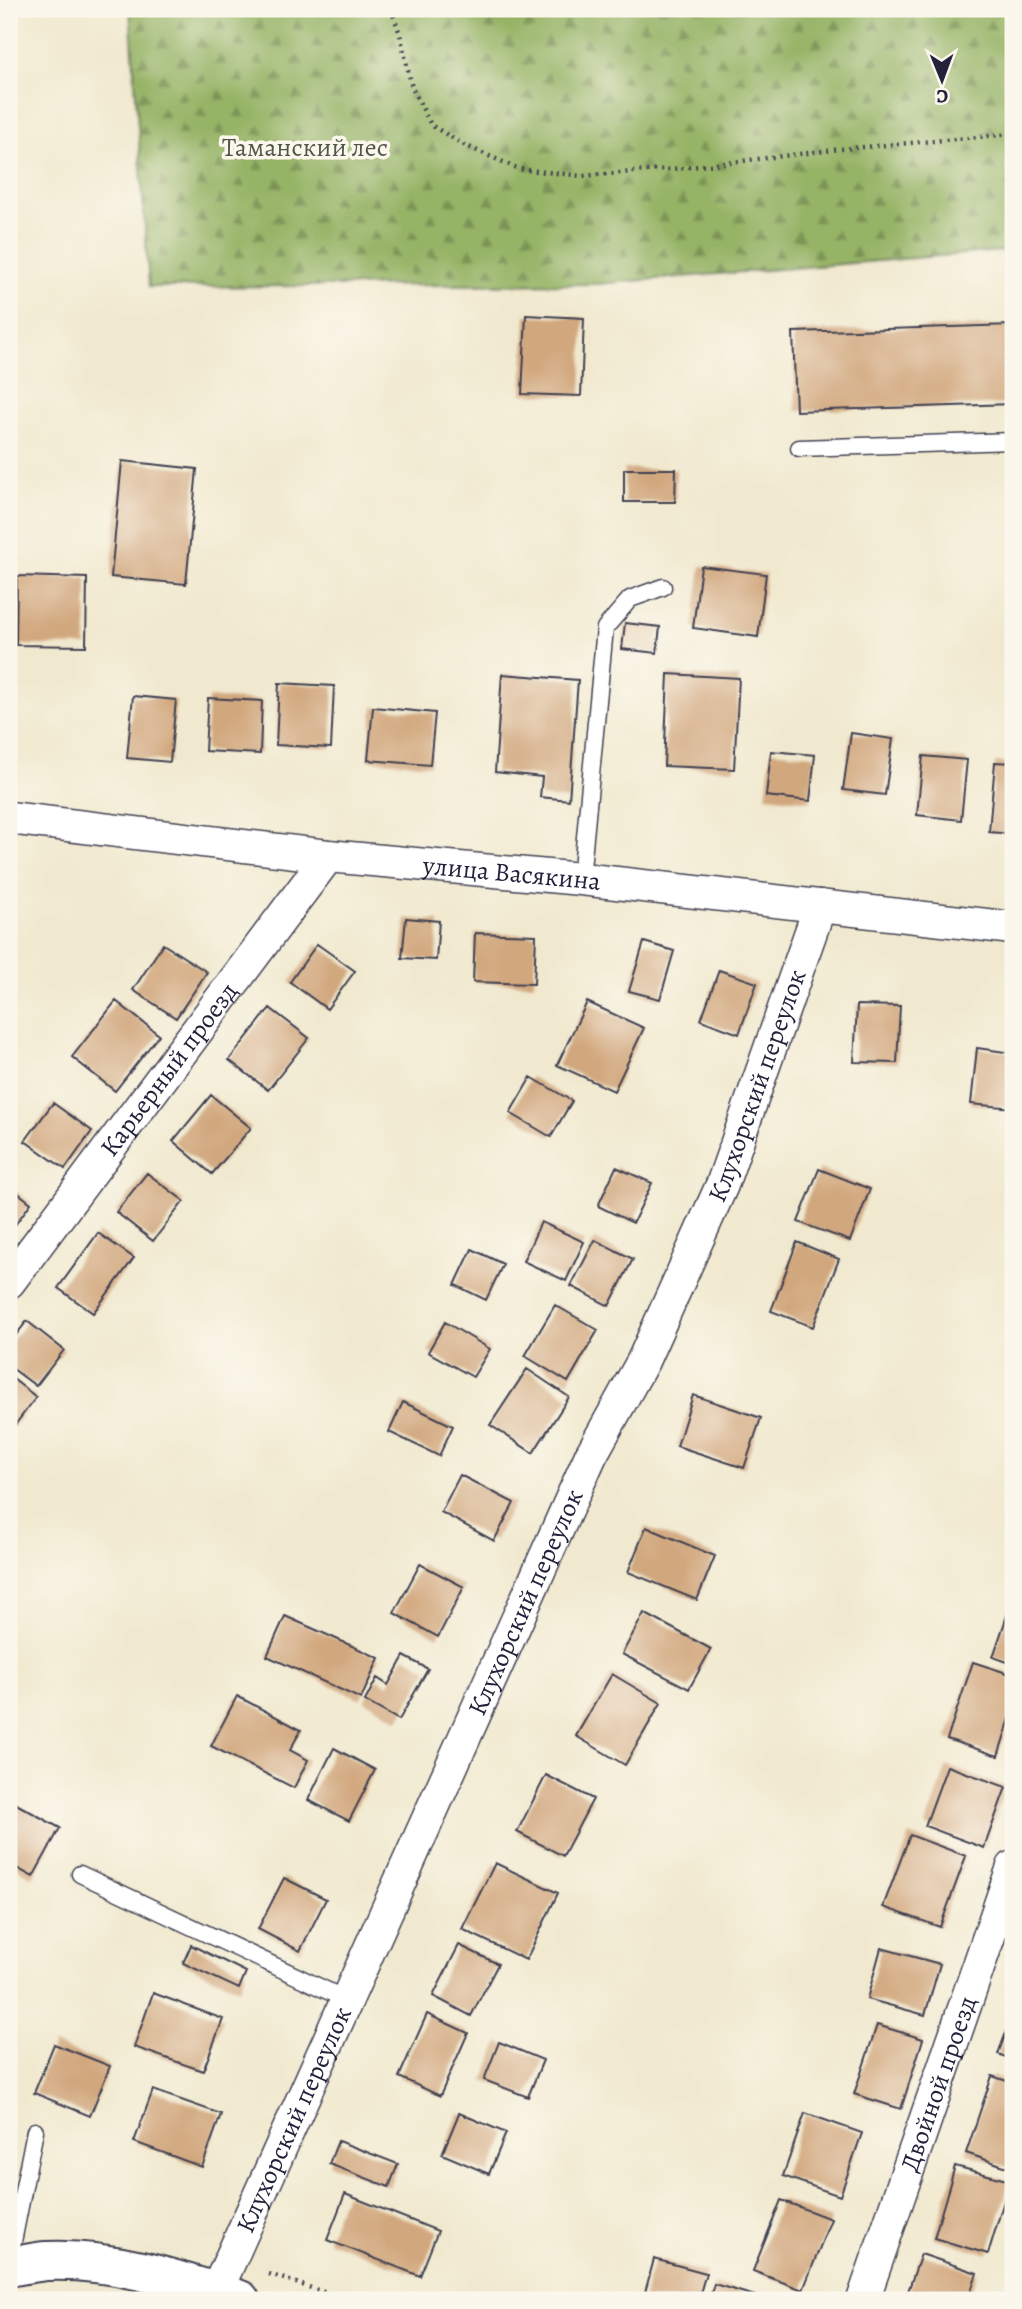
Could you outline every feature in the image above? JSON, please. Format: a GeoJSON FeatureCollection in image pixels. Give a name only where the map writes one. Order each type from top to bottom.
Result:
{"type":"FeatureCollection","features":[{"type":"Feature","properties":{"kind":"street","name":"улица Васякина"},"geometry":{"type":"LineString","coordinates":[[9,818],[328,856],[581,879],[1013,928]]}},
{"type":"Feature","properties":{"kind":"street","name":"Карьерный проезд"},"geometry":{"type":"LineString","coordinates":[[9,1282],[328,856]]}},
{"type":"Feature","properties":{"kind":"street","name":"Клухорский переулок"},"geometry":{"type":"LineString","coordinates":[[228,2296],[347,2000],[591,1455],[643,1361],[722,1185],[820,906]]}},
{"type":"Feature","properties":{"kind":"street","name":"Двойной проезд"},"geometry":{"type":"LineString","coordinates":[[863,2300],[1013,1867]]}},
{"type":"Feature","properties":{"kind":"street"},"geometry":{"type":"LineString","coordinates":[[9,2264],[45,2261],[90,2262],[144,2272],[228,2296]]}},
{"type":"Feature","properties":{"kind":"lane"},"geometry":{"type":"LineString","coordinates":[[799,448],[1013,441]]}},
{"type":"Feature","properties":{"kind":"lane"},"geometry":{"type":"LineString","coordinates":[[581,879],[605,628],[630,599],[663,587]]}},
{"type":"Feature","properties":{"kind":"lane"},"geometry":{"type":"LineString","coordinates":[[80,1874],[347,2000]]}},
{"type":"Feature","properties":{"kind":"lane"},"geometry":{"type":"LineString","coordinates":[[9,2264],[35,2131]]}},
{"type":"Feature","properties":{"kind":"path"},"geometry":{"type":"LineString","coordinates":[[391,9],[400,34],[412,88],[431,125],[464,145],[519,169],[582,176],[1013,134]]}},
{"type":"Feature","properties":{"kind":"green space","name":"Таманский лес"},"geometry":{"type":"Polygon","coordinates":[[[130,9],[1013,9],[1013,250],[596,284],[149,287],[130,9]]]}},
{"type":"Feature","properties":{"kind":"building"},"geometry":{"type":"Polygon","coordinates":[[[526,315],[584,318],[581,396],[522,394],[526,315]]]}},
{"type":"Feature","properties":{"kind":"building"},"geometry":{"type":"Polygon","coordinates":[[[1013,325],[1013,404],[796,411],[793,332],[1013,325]]]}},
{"type":"Feature","properties":{"kind":"building"},"geometry":{"type":"Polygon","coordinates":[[[122,461],[197,469],[186,584],[111,577],[122,461]]]}},
{"type":"Feature","properties":{"kind":"building"},"geometry":{"type":"Polygon","coordinates":[[[624,469],[676,469],[675,502],[624,502],[624,469]]]}},
{"type":"Feature","properties":{"kind":"building"},"geometry":{"type":"Polygon","coordinates":[[[701,566],[766,574],[758,637],[693,628],[701,566]]]}},
{"type":"Feature","properties":{"kind":"building"},"geometry":{"type":"Polygon","coordinates":[[[17,576],[87,578],[86,646],[16,645],[17,576]]]}},
{"type":"Feature","properties":{"kind":"building"},"geometry":{"type":"Polygon","coordinates":[[[625,623],[660,627],[657,653],[622,649],[625,623]]]}},
{"type":"Feature","properties":{"kind":"building"},"geometry":{"type":"Polygon","coordinates":[[[502,674],[578,680],[569,800],[540,797],[542,777],[495,772],[502,674]]]}},
{"type":"Feature","properties":{"kind":"building"},"geometry":{"type":"Polygon","coordinates":[[[668,674],[739,678],[734,769],[664,766],[668,674]]]}},
{"type":"Feature","properties":{"kind":"building"},"geometry":{"type":"Polygon","coordinates":[[[279,683],[334,686],[331,748],[276,745],[279,683]]]}},
{"type":"Feature","properties":{"kind":"building"},"geometry":{"type":"Polygon","coordinates":[[[133,696],[176,700],[170,762],[127,758],[133,696]]]}},
{"type":"Feature","properties":{"kind":"building"},"geometry":{"type":"Polygon","coordinates":[[[208,698],[262,701],[260,754],[205,751],[208,698]]]}},
{"type":"Feature","properties":{"kind":"building"},"geometry":{"type":"Polygon","coordinates":[[[373,707],[435,713],[430,765],[368,760],[373,707]]]}},
{"type":"Feature","properties":{"kind":"building"},"geometry":{"type":"Polygon","coordinates":[[[851,733],[893,739],[885,795],[843,790],[851,733]]]}},
{"type":"Feature","properties":{"kind":"building"},"geometry":{"type":"Polygon","coordinates":[[[771,751],[815,755],[810,801],[766,796],[771,751]]]}},
{"type":"Feature","properties":{"kind":"building"},"geometry":{"type":"Polygon","coordinates":[[[923,756],[967,760],[961,820],[917,815],[923,756]]]}},
{"type":"Feature","properties":{"kind":"building"},"geometry":{"type":"Polygon","coordinates":[[[995,762],[1013,763],[1013,834],[989,832],[995,762]]]}},
{"type":"Feature","properties":{"kind":"building"},"geometry":{"type":"Polygon","coordinates":[[[406,918],[439,921],[436,960],[402,958],[406,918]]]}},
{"type":"Feature","properties":{"kind":"building"},"geometry":{"type":"Polygon","coordinates":[[[475,933],[536,935],[534,984],[473,982],[475,933]]]}},
{"type":"Feature","properties":{"kind":"building"},"geometry":{"type":"Polygon","coordinates":[[[644,942],[674,951],[660,999],[629,991],[644,942]]]}},
{"type":"Feature","properties":{"kind":"building"},"geometry":{"type":"Polygon","coordinates":[[[163,944],[207,972],[176,1018],[133,990],[163,944]]]}},
{"type":"Feature","properties":{"kind":"building"},"geometry":{"type":"Polygon","coordinates":[[[317,944],[355,971],[327,1009],[290,982],[317,944]]]}},
{"type":"Feature","properties":{"kind":"building"},"geometry":{"type":"Polygon","coordinates":[[[719,970],[757,983],[739,1034],[701,1020],[719,970]]]}},
{"type":"Feature","properties":{"kind":"building"},"geometry":{"type":"Polygon","coordinates":[[[116,1001],[159,1035],[115,1091],[72,1057],[116,1001]]]}},
{"type":"Feature","properties":{"kind":"building"},"geometry":{"type":"Polygon","coordinates":[[[587,1002],[644,1028],[614,1091],[557,1065],[587,1002]]]}},
{"type":"Feature","properties":{"kind":"building"},"geometry":{"type":"Polygon","coordinates":[[[857,1005],[900,1006],[897,1063],[854,1062],[857,1005]]]}},
{"type":"Feature","properties":{"kind":"building"},"geometry":{"type":"Polygon","coordinates":[[[270,1008],[309,1038],[268,1090],[229,1060],[270,1008]]]}},
{"type":"Feature","properties":{"kind":"building"},"geometry":{"type":"Polygon","coordinates":[[[977,1048],[1013,1053],[1013,1108],[971,1104],[977,1048]]]}},
{"type":"Feature","properties":{"kind":"building"},"geometry":{"type":"Polygon","coordinates":[[[531,1077],[572,1101],[551,1137],[510,1113],[531,1077]]]}},
{"type":"Feature","properties":{"kind":"building"},"geometry":{"type":"Polygon","coordinates":[[[211,1095],[251,1128],[212,1174],[173,1141],[211,1095]]]}},
{"type":"Feature","properties":{"kind":"building"},"geometry":{"type":"Polygon","coordinates":[[[53,1103],[92,1131],[65,1169],[25,1141],[53,1103]]]}},
{"type":"Feature","properties":{"kind":"building"},"geometry":{"type":"Polygon","coordinates":[[[616,1167],[652,1183],[633,1223],[598,1206],[616,1167]]]}},
{"type":"Feature","properties":{"kind":"building"},"geometry":{"type":"Polygon","coordinates":[[[819,1169],[870,1189],[850,1241],[798,1222],[819,1169]]]}},
{"type":"Feature","properties":{"kind":"building"},"geometry":{"type":"Polygon","coordinates":[[[147,1173],[184,1201],[153,1241],[116,1212],[147,1173]]]}},
{"type":"Feature","properties":{"kind":"building"},"geometry":{"type":"Polygon","coordinates":[[[9,1186],[31,1203],[9,1233],[9,1186]]]}},
{"type":"Feature","properties":{"kind":"building"},"geometry":{"type":"Polygon","coordinates":[[[541,1222],[584,1242],[566,1281],[523,1261],[541,1222]]]}},
{"type":"Feature","properties":{"kind":"building"},"geometry":{"type":"Polygon","coordinates":[[[98,1233],[134,1258],[93,1313],[58,1288],[98,1233]]]}},
{"type":"Feature","properties":{"kind":"building"},"geometry":{"type":"Polygon","coordinates":[[[595,1240],[633,1259],[609,1306],[571,1286],[595,1240]]]}},
{"type":"Feature","properties":{"kind":"building"},"geometry":{"type":"Polygon","coordinates":[[[797,1242],[839,1259],[813,1327],[771,1311],[797,1242]]]}},
{"type":"Feature","properties":{"kind":"building"},"geometry":{"type":"Polygon","coordinates":[[[472,1249],[503,1264],[486,1300],[455,1285],[472,1249]]]}},
{"type":"Feature","properties":{"kind":"building"},"geometry":{"type":"Polygon","coordinates":[[[555,1305],[598,1330],[568,1382],[525,1356],[555,1305]]]}},
{"type":"Feature","properties":{"kind":"building"},"geometry":{"type":"Polygon","coordinates":[[[27,1321],[64,1350],[36,1386],[9,1366],[9,1344],[27,1321]]]}},
{"type":"Feature","properties":{"kind":"building"},"geometry":{"type":"Polygon","coordinates":[[[445,1322],[490,1349],[473,1377],[428,1352],[445,1322]]]}},
{"type":"Feature","properties":{"kind":"building"},"geometry":{"type":"Polygon","coordinates":[[[527,1369],[569,1397],[533,1453],[490,1425],[527,1369]]]}},
{"type":"Feature","properties":{"kind":"building"},"geometry":{"type":"Polygon","coordinates":[[[9,1376],[36,1397],[9,1433],[9,1376]]]}},
{"type":"Feature","properties":{"kind":"building"},"geometry":{"type":"Polygon","coordinates":[[[693,1395],[761,1418],[744,1468],[677,1446],[693,1395]]]}},
{"type":"Feature","properties":{"kind":"building"},"geometry":{"type":"Polygon","coordinates":[[[403,1402],[453,1426],[439,1456],[389,1432],[403,1402]]]}},
{"type":"Feature","properties":{"kind":"building"},"geometry":{"type":"Polygon","coordinates":[[[460,1475],[514,1503],[494,1541],[441,1512],[460,1475]]]}},
{"type":"Feature","properties":{"kind":"building"},"geometry":{"type":"Polygon","coordinates":[[[646,1527],[715,1556],[697,1600],[628,1572],[646,1527]]]}},
{"type":"Feature","properties":{"kind":"building"},"geometry":{"type":"Polygon","coordinates":[[[420,1564],[464,1587],[438,1637],[394,1613],[420,1564]]]}},
{"type":"Feature","properties":{"kind":"building"},"geometry":{"type":"Polygon","coordinates":[[[1013,1598],[1013,1664],[993,1657],[1013,1598]]]}},
{"type":"Feature","properties":{"kind":"building"},"geometry":{"type":"Polygon","coordinates":[[[644,1613],[711,1649],[689,1689],[622,1654],[644,1613]]]}},
{"type":"Feature","properties":{"kind":"building"},"geometry":{"type":"Polygon","coordinates":[[[285,1616],[379,1658],[361,1699],[267,1656],[285,1616]]]}},
{"type":"Feature","properties":{"kind":"building"},"geometry":{"type":"Polygon","coordinates":[[[404,1656],[428,1669],[399,1720],[365,1701],[377,1678],[388,1685],[404,1656]]]}},
{"type":"Feature","properties":{"kind":"building"},"geometry":{"type":"Polygon","coordinates":[[[973,1662],[1013,1675],[1013,1709],[998,1756],[947,1739],[973,1662]]]}},
{"type":"Feature","properties":{"kind":"building"},"geometry":{"type":"Polygon","coordinates":[[[612,1674],[661,1703],[625,1765],[576,1736],[612,1674]]]}},
{"type":"Feature","properties":{"kind":"building"},"geometry":{"type":"Polygon","coordinates":[[[237,1696],[301,1730],[290,1750],[308,1760],[294,1788],[211,1746],[237,1696]]]}},
{"type":"Feature","properties":{"kind":"building"},"geometry":{"type":"Polygon","coordinates":[[[334,1748],[375,1770],[349,1821],[308,1800],[334,1748]]]}},
{"type":"Feature","properties":{"kind":"building"},"geometry":{"type":"Polygon","coordinates":[[[947,1766],[1006,1787],[984,1848],[925,1826],[947,1766]]]}},
{"type":"Feature","properties":{"kind":"building"},"geometry":{"type":"Polygon","coordinates":[[[546,1775],[593,1799],[563,1856],[517,1832],[546,1775]]]}},
{"type":"Feature","properties":{"kind":"building"},"geometry":{"type":"Polygon","coordinates":[[[9,1800],[60,1828],[33,1877],[9,1864],[9,1800]]]}},
{"type":"Feature","properties":{"kind":"building"},"geometry":{"type":"Polygon","coordinates":[[[910,1835],[966,1856],[940,1927],[883,1907],[910,1835]]]}},
{"type":"Feature","properties":{"kind":"building"},"geometry":{"type":"Polygon","coordinates":[[[495,1863],[558,1893],[526,1960],[462,1929],[495,1863]]]}},
{"type":"Feature","properties":{"kind":"building"},"geometry":{"type":"Polygon","coordinates":[[[284,1878],[326,1899],[300,1951],[258,1929],[284,1878]]]}},
{"type":"Feature","properties":{"kind":"building"},"geometry":{"type":"Polygon","coordinates":[[[191,1945],[246,1972],[239,1989],[183,1963],[191,1945]]]}},
{"type":"Feature","properties":{"kind":"building"},"geometry":{"type":"Polygon","coordinates":[[[459,1945],[498,1964],[471,2016],[433,1996],[459,1945]]]}},
{"type":"Feature","properties":{"kind":"building"},"geometry":{"type":"Polygon","coordinates":[[[881,1948],[940,1964],[925,2015],[867,1999],[881,1948]]]}},
{"type":"Feature","properties":{"kind":"building"},"geometry":{"type":"Polygon","coordinates":[[[153,1993],[223,2019],[203,2071],[134,2047],[153,1993]]]}},
{"type":"Feature","properties":{"kind":"building"},"geometry":{"type":"Polygon","coordinates":[[[427,2014],[468,2033],[440,2096],[399,2077],[427,2014]]]}},
{"type":"Feature","properties":{"kind":"building"},"geometry":{"type":"Polygon","coordinates":[[[1013,2014],[1013,2060],[998,2054],[1013,2014]]]}},
{"type":"Feature","properties":{"kind":"building"},"geometry":{"type":"Polygon","coordinates":[[[877,2025],[923,2039],[901,2109],[854,2094],[877,2025]]]}},
{"type":"Feature","properties":{"kind":"building"},"geometry":{"type":"Polygon","coordinates":[[[499,2042],[543,2060],[528,2097],[484,2080],[499,2042]]]}},
{"type":"Feature","properties":{"kind":"building"},"geometry":{"type":"Polygon","coordinates":[[[54,2044],[110,2066],[90,2116],[34,2093],[54,2044]]]}},
{"type":"Feature","properties":{"kind":"building"},"geometry":{"type":"Polygon","coordinates":[[[992,2076],[1013,2083],[1013,2169],[966,2153],[992,2076]]]}},
{"type":"Feature","properties":{"kind":"building"},"geometry":{"type":"Polygon","coordinates":[[[153,2090],[221,2114],[202,2167],[134,2142],[153,2090]]]}},
{"type":"Feature","properties":{"kind":"building"},"geometry":{"type":"Polygon","coordinates":[[[459,2113],[506,2133],[489,2174],[442,2154],[459,2113]]]}},
{"type":"Feature","properties":{"kind":"building"},"geometry":{"type":"Polygon","coordinates":[[[805,2113],[862,2133],[840,2196],[783,2176],[805,2113]]]}},
{"type":"Feature","properties":{"kind":"building"},"geometry":{"type":"Polygon","coordinates":[[[338,2141],[398,2164],[389,2187],[329,2164],[338,2141]]]}},
{"type":"Feature","properties":{"kind":"building"},"geometry":{"type":"Polygon","coordinates":[[[955,2166],[1010,2181],[988,2254],[934,2238],[955,2166]]]}},
{"type":"Feature","properties":{"kind":"building"},"geometry":{"type":"Polygon","coordinates":[[[345,2194],[438,2231],[420,2276],[327,2240],[345,2194]]]}},
{"type":"Feature","properties":{"kind":"building"},"geometry":{"type":"Polygon","coordinates":[[[781,2200],[831,2219],[803,2290],[753,2271],[781,2200]]]}},
{"type":"Feature","properties":{"kind":"building"},"geometry":{"type":"Polygon","coordinates":[[[921,2254],[977,2273],[968,2300],[905,2300],[921,2254]]]}},
{"type":"Feature","properties":{"kind":"building"},"geometry":{"type":"Polygon","coordinates":[[[654,2259],[706,2273],[698,2300],[643,2300],[654,2259]]]}},
{"type":"Feature","properties":{"kind":"building"},"geometry":{"type":"Polygon","coordinates":[[[714,2284],[769,2300],[709,2300],[714,2284]]]}}]}
